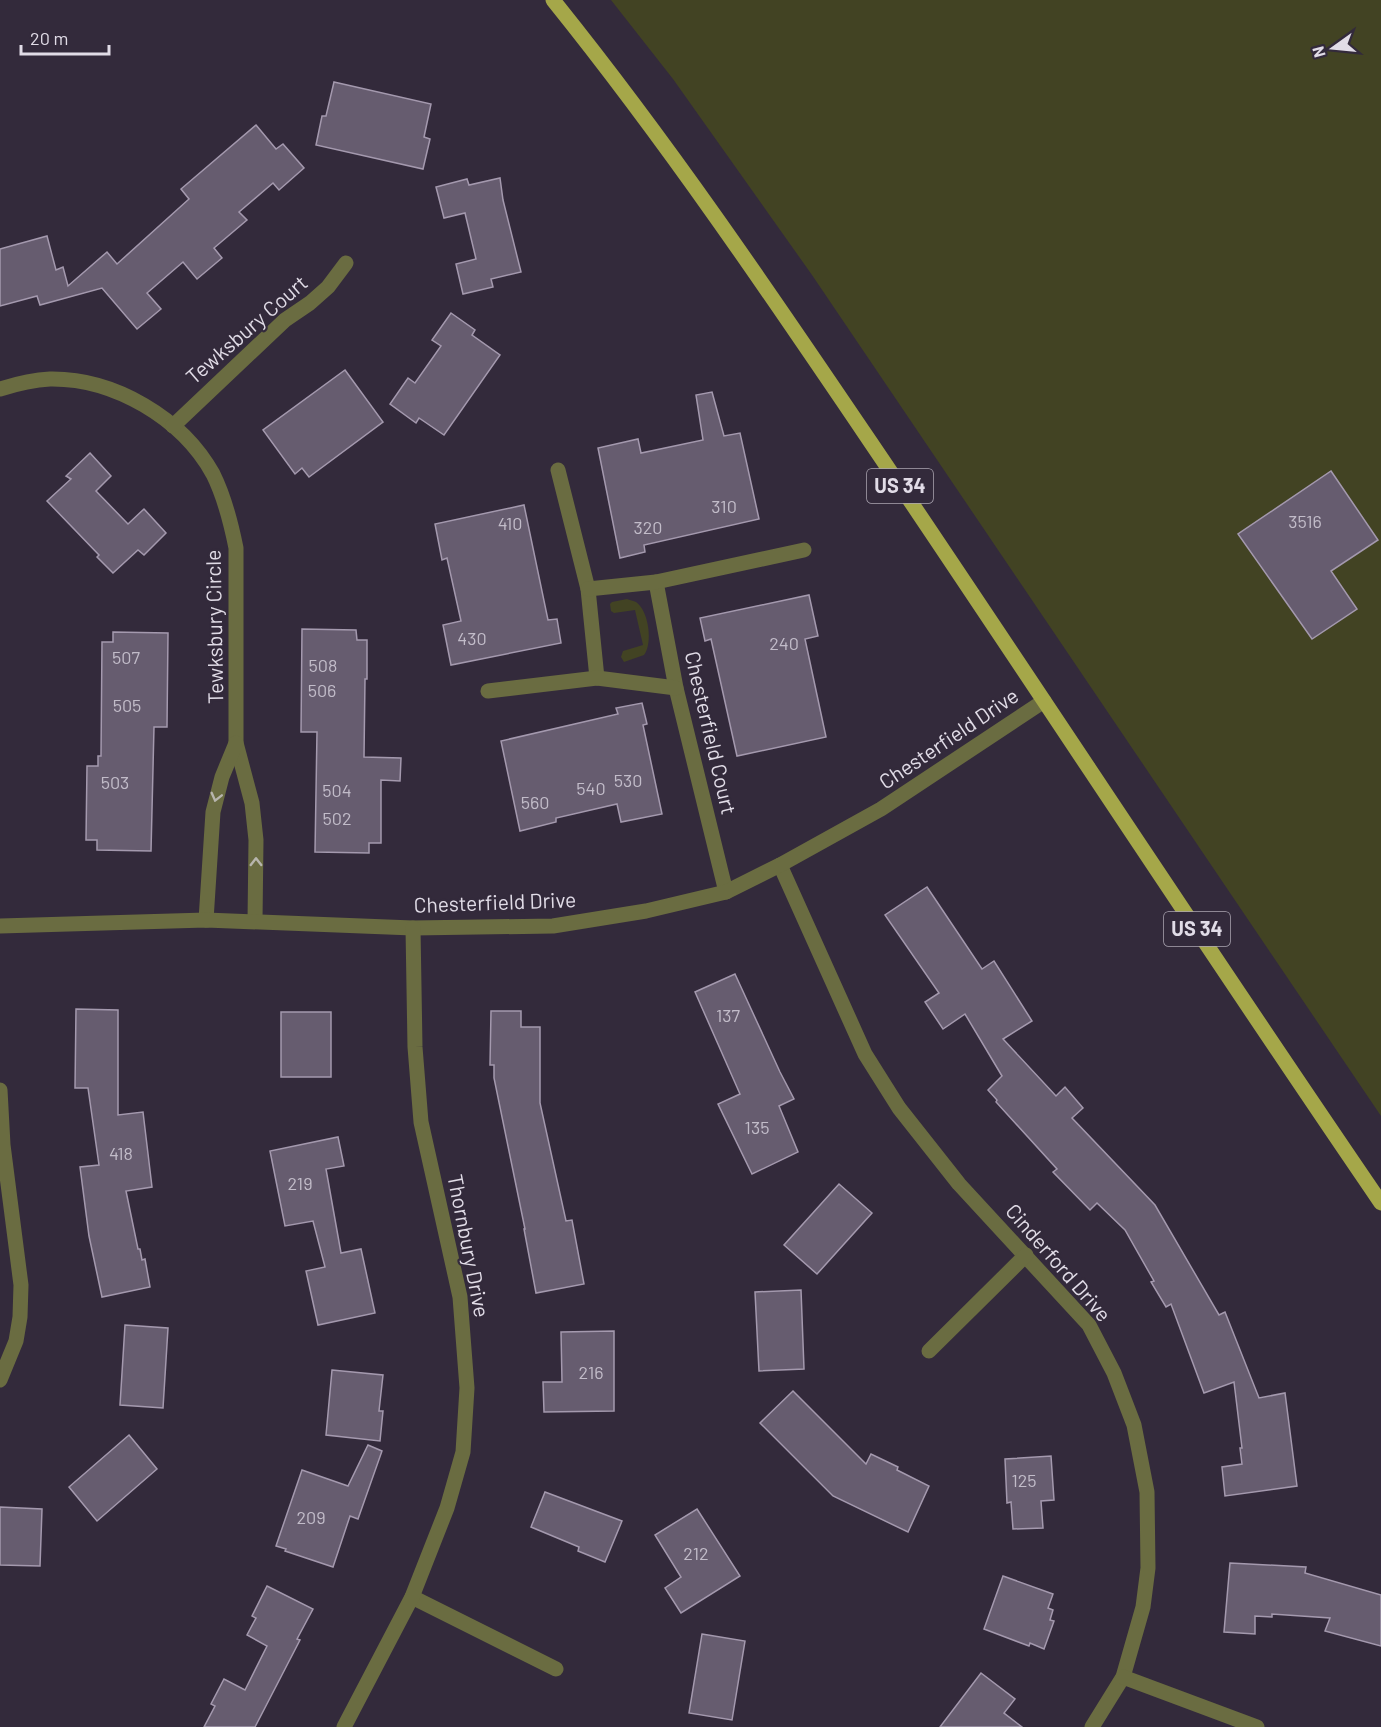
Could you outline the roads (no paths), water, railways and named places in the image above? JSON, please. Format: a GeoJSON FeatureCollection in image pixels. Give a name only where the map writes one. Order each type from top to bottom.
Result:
{"type":"FeatureCollection","features":[{"type":"Feature","properties":{"kind":"main road","name":"US 34"},"geometry":{"type":"LineString","coordinates":[[553,0],[659,138],[755,273],[1381,1203]]}},
{"type":"Feature","properties":{"kind":"street","name":"Tewksbury Court"},"geometry":{"type":"LineString","coordinates":[[173,426],[285,320],[328,287],[346,263]]}},
{"type":"Feature","properties":{"kind":"street","name":"Tewksbury Circle"},"geometry":{"type":"LineString","coordinates":[[0,389],[42,380],[63,379],[89,382],[140,404],[173,426],[198,452],[211,472],[226,505],[238,564],[236,743],[252,803],[256,840],[255,921]]}},
{"type":"Feature","properties":{"kind":"street"},"geometry":{"type":"LineString","coordinates":[[558,470],[588,588],[597,678]]}},
{"type":"Feature","properties":{"kind":"street"},"geometry":{"type":"LineString","coordinates":[[588,588],[656,582],[804,550]]}},
{"type":"Feature","properties":{"kind":"street","name":"Chesterfield Court"},"geometry":{"type":"LineString","coordinates":[[656,582],[676,688],[726,892]]}},
{"type":"Feature","properties":{"kind":"street"},"geometry":{"type":"LineString","coordinates":[[488,692],[597,678],[676,688]]}},
{"type":"Feature","properties":{"kind":"street","name":"Chesterfield Drive"},"geometry":{"type":"LineString","coordinates":[[0,926],[206,920],[413,928],[553,926],[646,911],[726,892],[780,865],[881,809],[1044,701]]}},
{"type":"Feature","properties":{"kind":"street","name":"Tewksbury Circle"},"geometry":{"type":"LineString","coordinates":[[206,920],[213,812],[222,777],[236,743]]}},
{"type":"Feature","properties":{"kind":"street","name":"Cinderford Drive"},"geometry":{"type":"LineString","coordinates":[[780,865],[862,1050],[899,1108],[959,1184],[1089,1325],[1114,1372],[1134,1425],[1147,1492],[1148,1568],[1143,1606],[1124,1677],[1092,1727]]}},
{"type":"Feature","properties":{"kind":"street","name":"Thornbury Drive"},"geometry":{"type":"LineString","coordinates":[[344,1727],[412,1597],[447,1508],[463,1452],[467,1388],[460,1297],[421,1122],[415,1047],[413,928]]}},
{"type":"Feature","properties":{"kind":"street"},"geometry":{"type":"LineString","coordinates":[[0,1090],[3,1145],[21,1285],[21,1317],[16,1341],[0,1380]]}},
{"type":"Feature","properties":{"kind":"street"},"geometry":{"type":"LineString","coordinates":[[929,1351],[1026,1255]]}},
{"type":"Feature","properties":{"kind":"street"},"geometry":{"type":"LineString","coordinates":[[412,1597],[556,1669]]}},
{"type":"Feature","properties":{"kind":"street"},"geometry":{"type":"LineString","coordinates":[[1124,1677],[1257,1727]]}}]}
